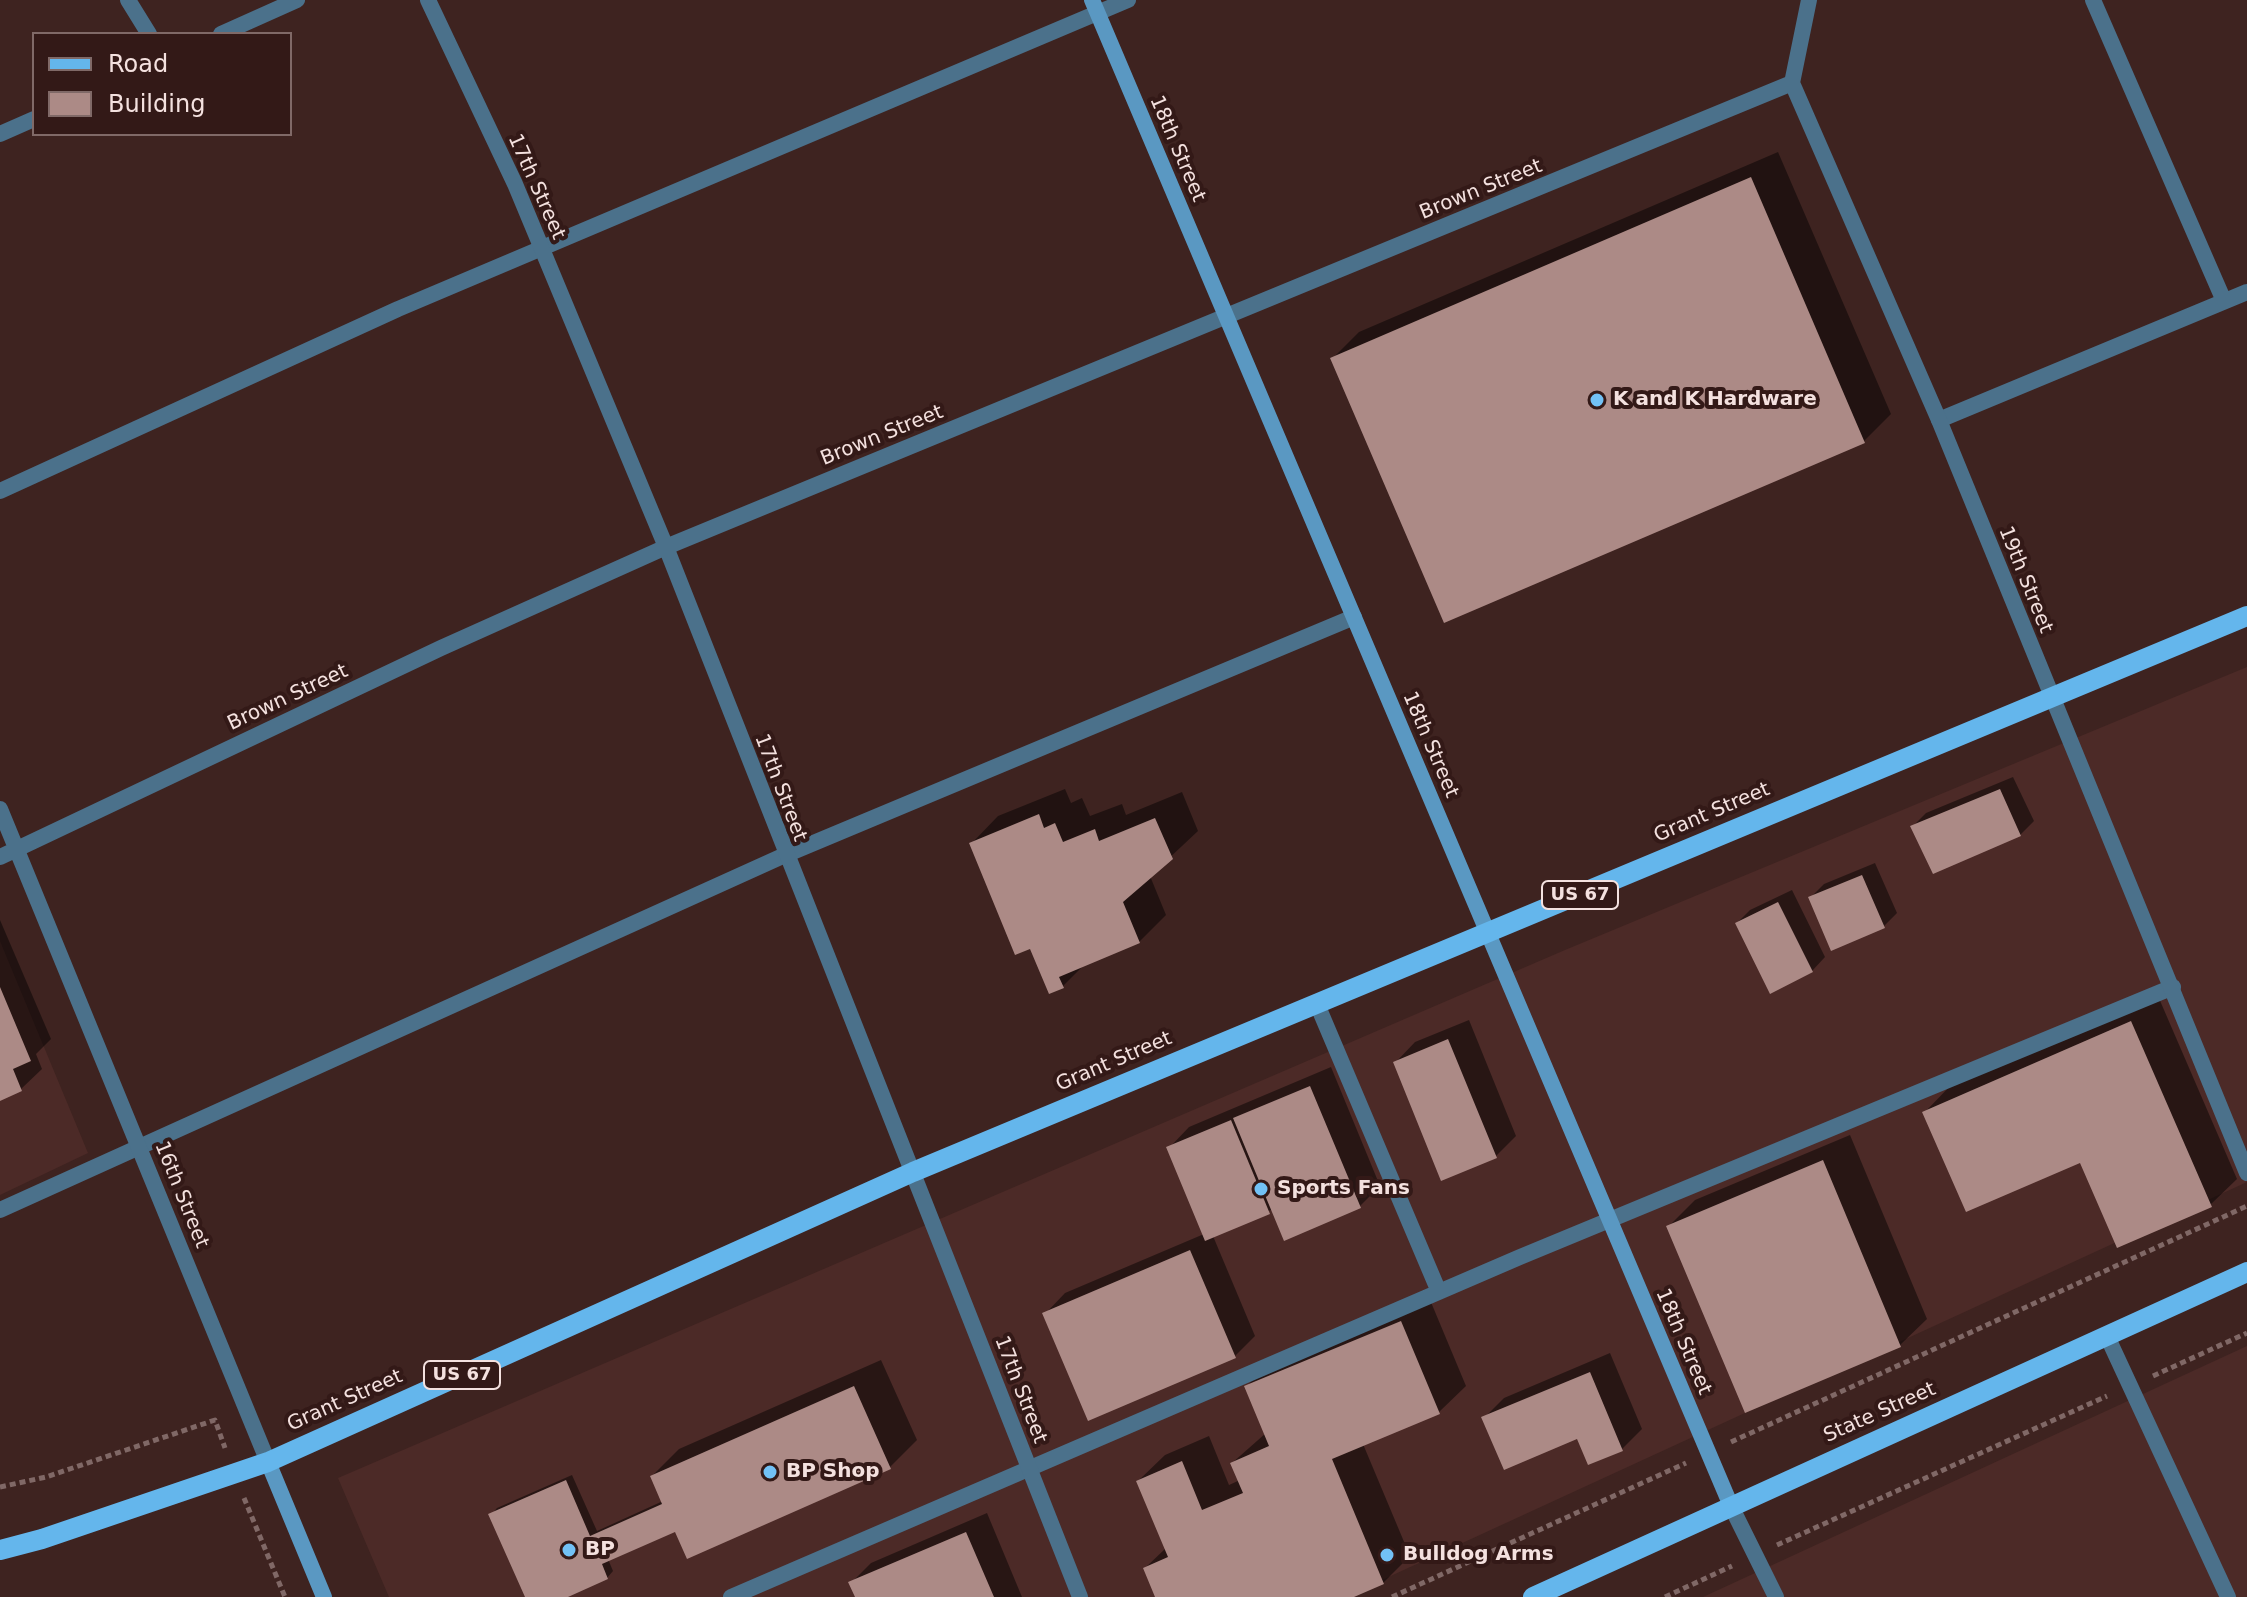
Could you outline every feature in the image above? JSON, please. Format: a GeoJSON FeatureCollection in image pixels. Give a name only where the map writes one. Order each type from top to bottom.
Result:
{"type":"FeatureCollection","features":[{"type":"Feature","properties":{"kind":"main road","name":"Grant Street"},"geometry":{"type":"LineString","coordinates":[[0,1550],[42,1539],[268,1462],[913,1172],[2247,616]]}},
{"type":"Feature","properties":{"kind":"main road","name":"State Street"},"geometry":{"type":"LineString","coordinates":[[1533,1597],[2247,1272]]}},
{"type":"Feature","properties":{"kind":"street"},"geometry":{"type":"LineString","coordinates":[[128,0],[148,32]]}},
{"type":"Feature","properties":{"kind":"street"},"geometry":{"type":"LineString","coordinates":[[225,32],[297,0]]}},
{"type":"Feature","properties":{"kind":"street","name":"17th Street"},"geometry":{"type":"LineString","coordinates":[[428,0],[515,184],[666,547],[1080,1597]]}},
{"type":"Feature","properties":{"kind":"street"},"geometry":{"type":"LineString","coordinates":[[0,491],[398,309],[1094,6],[1128,0]]}},
{"type":"Feature","properties":{"kind":"street"},"geometry":{"type":"LineString","coordinates":[[1792,83],[1809,0]]}},
{"type":"Feature","properties":{"kind":"street"},"geometry":{"type":"LineString","coordinates":[[2093,0],[2224,301]]}},
{"type":"Feature","properties":{"kind":"street","name":"18th Street"},"geometry":{"type":"LineString","coordinates":[[1094,6],[1731,1506]]}},
{"type":"Feature","properties":{"kind":"street","name":"Brown Street"},"geometry":{"type":"LineString","coordinates":[[8,854],[426,655],[666,547],[1792,83]]}},
{"type":"Feature","properties":{"kind":"street","name":"19th Street"},"geometry":{"type":"LineString","coordinates":[[1792,83],[1939,420],[2247,1173]]}},
{"type":"Feature","properties":{"kind":"street"},"geometry":{"type":"LineString","coordinates":[[0,134],[32,120]]}},
{"type":"Feature","properties":{"kind":"street"},"geometry":{"type":"LineString","coordinates":[[1939,420],[2247,292]]}},
{"type":"Feature","properties":{"kind":"street"},"geometry":{"type":"LineString","coordinates":[[0,1210],[141,1149],[785,855],[1354,617]]}},
{"type":"Feature","properties":{"kind":"street","name":"16th Street"},"geometry":{"type":"LineString","coordinates":[[0,809],[8,854],[141,1149],[324,1597]]}},
{"type":"Feature","properties":{"kind":"street"},"geometry":{"type":"LineString","coordinates":[[731,1597],[1028,1466],[1439,1292],[2173,987]]}},
{"type":"Feature","properties":{"kind":"street"},"geometry":{"type":"LineString","coordinates":[[1317,1004],[1439,1292]]}},
{"type":"Feature","properties":{"kind":"street"},"geometry":{"type":"LineString","coordinates":[[2107,1336],[2228,1597]]}},
{"type":"Feature","properties":{"kind":"street"},"geometry":{"type":"LineString","coordinates":[[1731,1506],[1776,1597]]}},
{"type":"Feature","properties":{"kind":"path"},"geometry":{"type":"LineString","coordinates":[[1392,1597],[2247,1206]]}},
{"type":"Feature","properties":{"kind":"path"},"geometry":{"type":"LineString","coordinates":[[1665,1597],[2247,1333]]}},
{"type":"Feature","properties":{"kind":"path"},"geometry":{"type":"LineString","coordinates":[[0,1487],[46,1477],[215,1420]]}},
{"type":"Feature","properties":{"kind":"path"},"geometry":{"type":"LineString","coordinates":[[254,1525],[285,1597]]}},
{"type":"Feature","properties":{"kind":"shaded area"},"geometry":{"type":"Polygon","coordinates":[[[2247,667],[2247,1182],[1345,1597],[389,1597],[338,1478],[1565,950],[2247,667]]]}},
{"type":"Feature","properties":{"kind":"shaded area"},"geometry":{"type":"Polygon","coordinates":[[[0,941],[88,1153],[0,1195],[0,941]]]}},
{"type":"Feature","properties":{"kind":"shaded area"},"geometry":{"type":"Polygon","coordinates":[[[2247,1346],[2247,1597],[1703,1597],[2247,1346]]]}},
{"type":"Feature","properties":{"kind":"building","name":"K and K Hardware"},"geometry":{"type":"Polygon","coordinates":[[[1751,177],[1865,443],[1444,623],[1330,358],[1751,177]]]}},
{"type":"Feature","properties":{"kind":"building"},"geometry":{"type":"Polygon","coordinates":[[[2000,789],[2021,836],[1933,874],[1910,826],[2000,789]]]}},
{"type":"Feature","properties":{"kind":"building"},"geometry":{"type":"Polygon","coordinates":[[[1039,814],[1044,828],[1055,823],[1063,842],[1095,829],[1099,841],[1155,818],[1173,859],[1123,902],[1140,943],[1059,977],[1064,988],[1049,994],[1030,949],[1015,955],[969,843],[1039,814]]]}},
{"type":"Feature","properties":{"kind":"building"},"geometry":{"type":"Polygon","coordinates":[[[1862,875],[1885,928],[1831,951],[1808,897],[1862,875]]]}},
{"type":"Feature","properties":{"kind":"building"},"geometry":{"type":"Polygon","coordinates":[[[1778,902],[1813,972],[1770,994],[1735,923],[1778,902]]]}},
{"type":"Feature","properties":{"kind":"building"},"geometry":{"type":"Polygon","coordinates":[[[0,987],[31,1061],[13,1069],[22,1091],[0,1101],[0,987]]]}},
{"type":"Feature","properties":{"kind":"building"},"geometry":{"type":"Polygon","coordinates":[[[2131,1021],[2212,1207],[2117,1248],[2080,1163],[1966,1212],[1922,1112],[2131,1021]]]}},
{"type":"Feature","properties":{"kind":"building"},"geometry":{"type":"Polygon","coordinates":[[[1448,1039],[1497,1158],[1441,1181],[1393,1062],[1448,1039]]]}},
{"type":"Feature","properties":{"kind":"building"},"geometry":{"type":"Polygon","coordinates":[[[1310,1086],[1361,1208],[1284,1241],[1233,1118],[1310,1086]]]}},
{"type":"Feature","properties":{"kind":"building"},"geometry":{"type":"Polygon","coordinates":[[[1231,1120],[1270,1214],[1205,1241],[1166,1147],[1231,1120]]]}},
{"type":"Feature","properties":{"kind":"building"},"geometry":{"type":"Polygon","coordinates":[[[1823,1160],[1901,1347],[1745,1413],[1666,1226],[1823,1160]]]}},
{"type":"Feature","properties":{"kind":"building"},"geometry":{"type":"Polygon","coordinates":[[[1190,1250],[1236,1358],[1088,1421],[1042,1313],[1190,1250]]]}},
{"type":"Feature","properties":{"kind":"building"},"geometry":{"type":"Polygon","coordinates":[[[1401,1321],[1440,1414],[1332,1459],[1384,1584],[1354,1597],[1155,1597],[1143,1568],[1168,1557],[1136,1481],[1182,1461],[1202,1510],[1243,1493],[1230,1463],[1269,1446],[1244,1386],[1401,1321]]]}},
{"type":"Feature","properties":{"kind":"building"},"geometry":{"type":"Polygon","coordinates":[[[1590,1372],[1623,1451],[1588,1465],[1577,1439],[1504,1470],[1481,1417],[1590,1372]]]}},
{"type":"Feature","properties":{"kind":"building","name":"BP Shop"},"geometry":{"type":"Polygon","coordinates":[[[854,1386],[891,1469],[687,1559],[675,1532],[602,1564],[608,1579],[568,1597],[525,1597],[488,1514],[566,1480],[590,1536],[662,1504],[650,1476],[854,1386]]]}},
{"type":"Feature","properties":{"kind":"building"},"geometry":{"type":"Polygon","coordinates":[[[966,1532],[994,1597],[855,1597],[848,1582],[966,1532]]]}},
{"type":"Feature","properties":{"kind":"place","name":"K and K Hardware"},"geometry":{"type":"Point","coordinates":[1597,400]}},
{"type":"Feature","properties":{"kind":"place","name":"Sports Fans"},"geometry":{"type":"Point","coordinates":[1261,1189]}},
{"type":"Feature","properties":{"kind":"place","name":"BP Shop"},"geometry":{"type":"Point","coordinates":[770,1472]}},
{"type":"Feature","properties":{"kind":"place","name":"BP"},"geometry":{"type":"Point","coordinates":[569,1550]}},
{"type":"Feature","properties":{"kind":"place","name":"Bulldog Arms"},"geometry":{"type":"Point","coordinates":[1387,1555]}}]}
